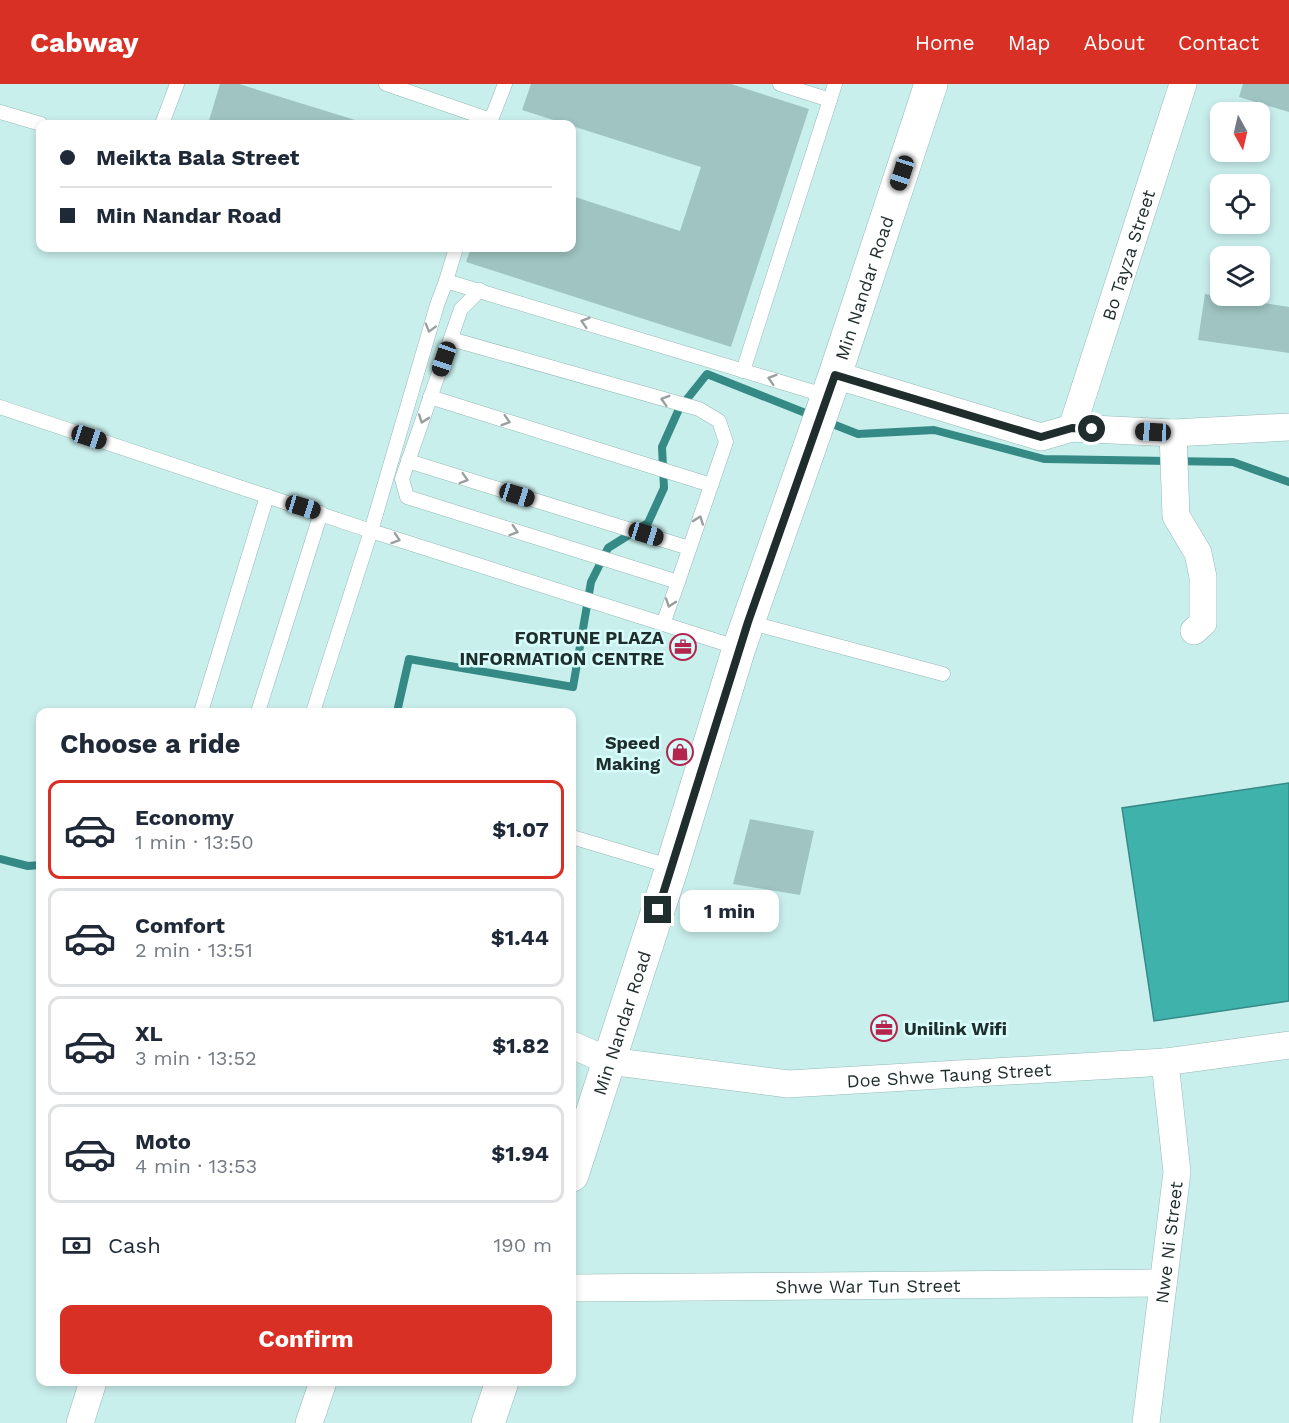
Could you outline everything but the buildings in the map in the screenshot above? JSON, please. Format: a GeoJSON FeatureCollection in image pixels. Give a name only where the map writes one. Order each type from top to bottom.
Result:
{"type":"FeatureCollection","features":[{"type":"Feature","properties":{"kind":"main road","name":"Min Nandar Road"},"geometry":{"type":"LineString","coordinates":[[576,1163],[744,635],[831,386],[932,84]]}},
{"type":"Feature","properties":{"kind":"main road"},"geometry":{"type":"LineString","coordinates":[[488,1423],[501,1386]]}},
{"type":"Feature","properties":{"kind":"street","name":"Bo Tayza Street"},"geometry":{"type":"LineString","coordinates":[[1072,428],[1183,84]]}},
{"type":"Feature","properties":{"kind":"street"},"geometry":{"type":"LineString","coordinates":[[831,386],[1041,437],[1072,428],[1174,444],[1289,427]]}},
{"type":"Feature","properties":{"kind":"street"},"geometry":{"type":"LineString","coordinates":[[1174,444],[1176,516],[1198,553],[1203,577],[1203,623],[1194,631]]}},
{"type":"Feature","properties":{"kind":"street","name":"Doe Shwe Taung Street"},"geometry":{"type":"LineString","coordinates":[[576,1047],[609,1061],[788,1083],[1165,1062],[1289,1045]]}},
{"type":"Feature","properties":{"kind":"street","name":"Nwe Ni Street"},"geometry":{"type":"LineString","coordinates":[[1146,1423],[1177,1172],[1165,1062]]}},
{"type":"Feature","properties":{"kind":"street","name":"Shwe War Tun Street"},"geometry":{"type":"LineString","coordinates":[[576,1288],[1163,1283]]}},
{"type":"Feature","properties":{"kind":"street"},"geometry":{"type":"LineString","coordinates":[[80,1423],[92,1386]]}},
{"type":"Feature","properties":{"kind":"street"},"geometry":{"type":"LineString","coordinates":[[309,1423],[322,1386]]}},
{"type":"Feature","properties":{"kind":"lane"},"geometry":{"type":"LineString","coordinates":[[164,120],[177,84]]}},
{"type":"Feature","properties":{"kind":"lane"},"geometry":{"type":"LineString","coordinates":[[386,84],[485,120]]}},
{"type":"Feature","properties":{"kind":"lane"},"geometry":{"type":"LineString","coordinates":[[491,120],[505,84]]}},
{"type":"Feature","properties":{"kind":"lane"},"geometry":{"type":"LineString","coordinates":[[780,84],[830,100]]}},
{"type":"Feature","properties":{"kind":"lane"},"geometry":{"type":"LineString","coordinates":[[743,370],[835,84]]}},
{"type":"Feature","properties":{"kind":"lane"},"geometry":{"type":"LineString","coordinates":[[0,112],[36,123]]}},
{"type":"Feature","properties":{"kind":"lane"},"geometry":{"type":"LineString","coordinates":[[314,708],[371,531],[455,252]]}},
{"type":"Feature","properties":{"kind":"lane"},"geometry":{"type":"LineString","coordinates":[[446,281],[743,370],[831,386]]}},
{"type":"Feature","properties":{"kind":"lane"},"geometry":{"type":"LineString","coordinates":[[480,290],[461,309],[402,479],[407,497],[678,582]]}},
{"type":"Feature","properties":{"kind":"lane"},"geometry":{"type":"LineString","coordinates":[[451,339],[688,406],[719,421],[726,442],[663,624]]}},
{"type":"Feature","properties":{"kind":"lane"},"geometry":{"type":"LineString","coordinates":[[430,398],[711,485]]}},
{"type":"Feature","properties":{"kind":"lane"},"geometry":{"type":"LineString","coordinates":[[0,407],[371,531],[663,624],[744,635],[943,675]]}},
{"type":"Feature","properties":{"kind":"lane"},"geometry":{"type":"LineString","coordinates":[[408,462],[690,548]]}},
{"type":"Feature","properties":{"kind":"lane"},"geometry":{"type":"LineString","coordinates":[[202,708],[267,496]]}},
{"type":"Feature","properties":{"kind":"lane"},"geometry":{"type":"LineString","coordinates":[[259,708],[321,513]]}},
{"type":"Feature","properties":{"kind":"lane"},"geometry":{"type":"LineString","coordinates":[[576,838],[672,867]]}},
{"type":"Feature","properties":{"kind":"water"},"geometry":{"type":"Polygon","coordinates":[[[1289,783],[1289,1001],[1154,1021],[1122,808],[1289,783]]]}},
{"type":"Feature","properties":{"kind":"waterway"},"geometry":{"type":"LineString","coordinates":[[398,708],[409,659],[573,687],[591,582],[608,548],[648,523],[664,488],[662,447],[679,409],[707,374],[813,416]]}},
{"type":"Feature","properties":{"kind":"waterway"},"geometry":{"type":"LineString","coordinates":[[825,421],[858,434],[934,430],[1044,459],[1233,462],[1289,482]]}},
{"type":"Feature","properties":{"kind":"waterway"},"geometry":{"type":"LineString","coordinates":[[0,859],[28,866],[36,865]]}},
{"type":"Feature","properties":{"kind":"place","name":"FORTUNE PLAZA INFORMATION CENTRE"},"geometry":{"type":"Point","coordinates":[683,647]}},
{"type":"Feature","properties":{"kind":"place","name":"Speed Making"},"geometry":{"type":"Point","coordinates":[680,752]}},
{"type":"Feature","properties":{"kind":"place","name":"Unilink Wifi"},"geometry":{"type":"Point","coordinates":[884,1028]}},
{"type":"Feature","properties":{"kind":"route"},"geometry":{"type":"LineString","coordinates":[[658,910],[739,648],[835,375],[1041,437],[1072,428],[1092,429]]}}]}
